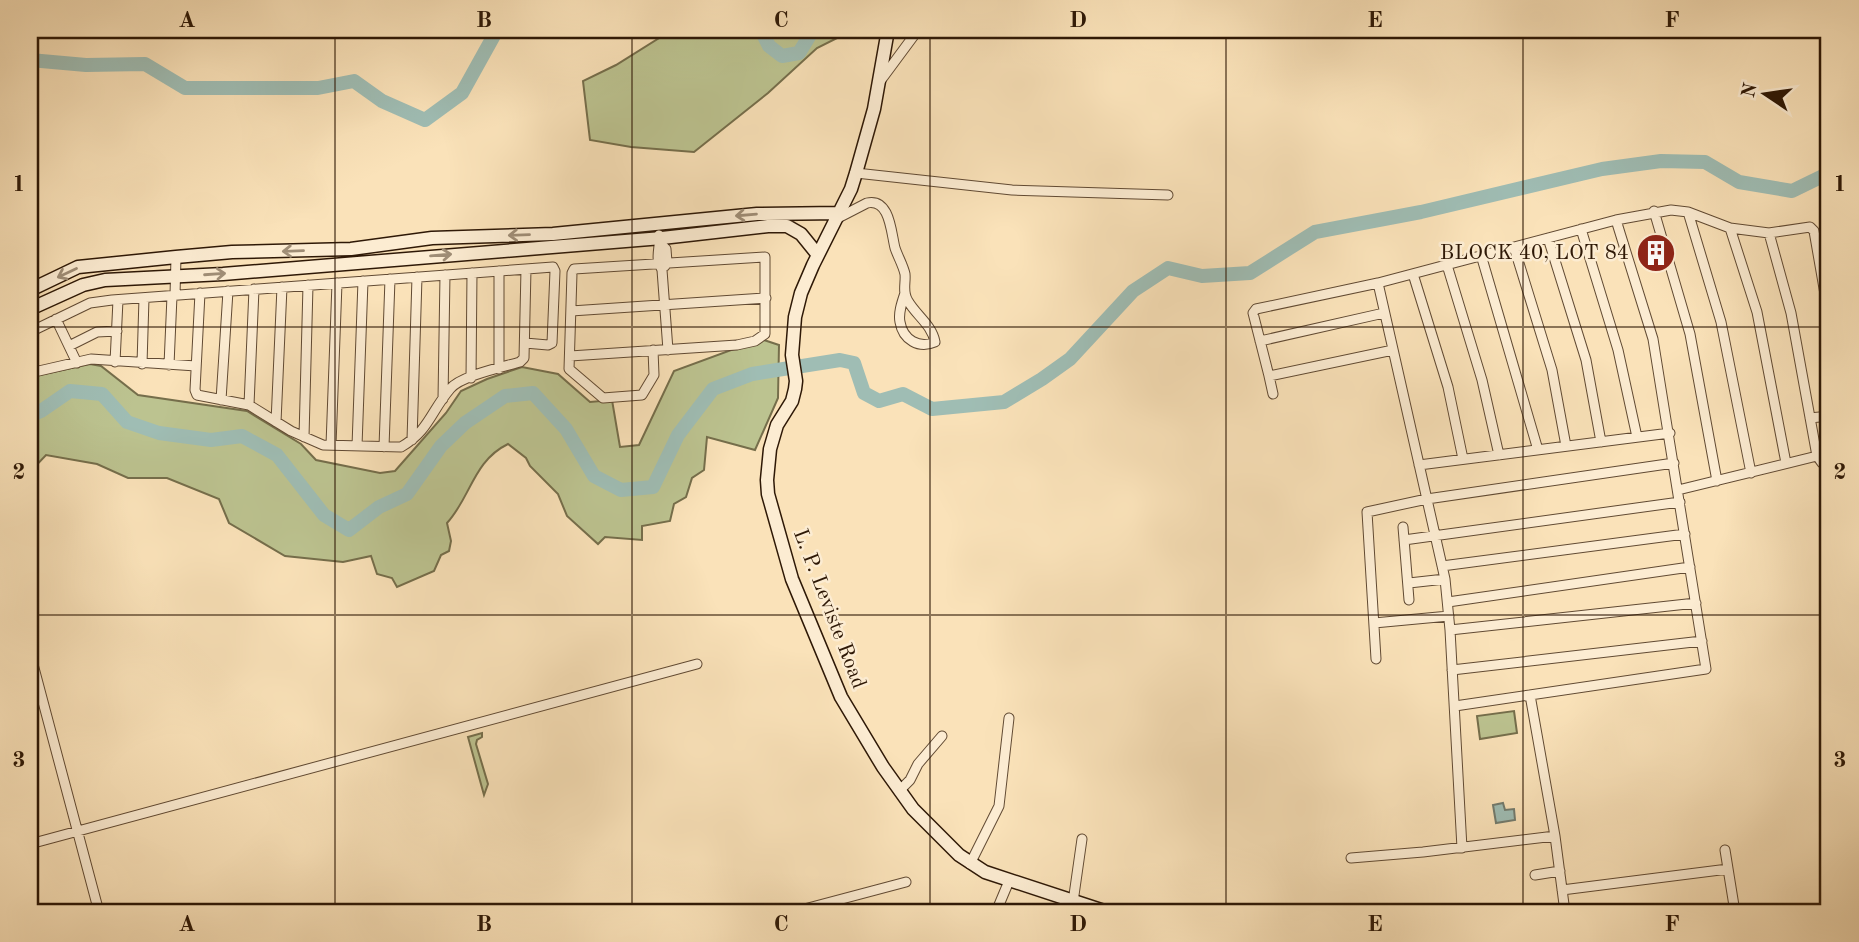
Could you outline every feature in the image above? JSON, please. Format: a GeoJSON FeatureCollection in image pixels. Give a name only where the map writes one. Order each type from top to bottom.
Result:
{"type":"FeatureCollection","features":[{"type":"Feature","properties":{"kind":"street","name":"L. P. Leviste Road"},"geometry":{"type":"LineString","coordinates":[[888,30],[880,81],[856,173],[801,293],[795,317],[792,355],[795,389],[792,401],[777,425],[770,449],[767,461],[768,495],[792,579],[841,698],[899,791],[921,819],[970,864],[1009,881],[1107,912]]}},
{"type":"Feature","properties":{"kind":"street"},"geometry":{"type":"LineString","coordinates":[[880,81],[918,30]]}},
{"type":"Feature","properties":{"kind":"street"},"geometry":{"type":"LineString","coordinates":[[856,173],[1012,190],[1168,195]]}},
{"type":"Feature","properties":{"kind":"street"},"geometry":{"type":"LineString","coordinates":[[30,290],[78,267],[232,252],[351,249],[432,238],[554,234],[658,224],[837,216],[872,202],[881,205],[887,213],[904,271],[905,293],[900,314],[903,332],[909,340],[918,345],[932,344],[935,342],[933,333],[908,301],[905,293]]}},
{"type":"Feature","properties":{"kind":"street"},"geometry":{"type":"LineString","coordinates":[[1654,212],[1690,334],[1717,481]]}},
{"type":"Feature","properties":{"kind":"street"},"geometry":{"type":"LineString","coordinates":[[1273,394],[1253,313],[1256,309],[1377,283],[1654,212],[1688,212],[1730,228],[1769,233],[1810,227],[1813,229],[1829,317]]}},
{"type":"Feature","properties":{"kind":"street"},"geometry":{"type":"LineString","coordinates":[[1688,212],[1721,322],[1751,473]]}},
{"type":"Feature","properties":{"kind":"street"},"geometry":{"type":"LineString","coordinates":[[30,309],[83,285],[105,280],[660,240],[787,219]]}},
{"type":"Feature","properties":{"kind":"street"},"geometry":{"type":"LineString","coordinates":[[787,219],[818,255]]}},
{"type":"Feature","properties":{"kind":"street"},"geometry":{"type":"LineString","coordinates":[[1455,706],[1706,669],[1653,339],[1616,220]]}},
{"type":"Feature","properties":{"kind":"street"},"geometry":{"type":"LineString","coordinates":[[658,224],[660,240],[656,253],[662,265],[668,349]]}},
{"type":"Feature","properties":{"kind":"street"},"geometry":{"type":"LineString","coordinates":[[1730,228],[1757,312],[1786,463]]}},
{"type":"Feature","properties":{"kind":"street"},"geometry":{"type":"LineString","coordinates":[[1581,229],[1618,350],[1637,437]]}},
{"type":"Feature","properties":{"kind":"street"},"geometry":{"type":"LineString","coordinates":[[1769,233],[1791,313],[1817,456],[1822,463],[1829,463]]}},
{"type":"Feature","properties":{"kind":"street"},"geometry":{"type":"LineString","coordinates":[[1548,238],[1586,360],[1601,442]]}},
{"type":"Feature","properties":{"kind":"street"},"geometry":{"type":"LineString","coordinates":[[1514,247],[1552,370],[1566,446]]}},
{"type":"Feature","properties":{"kind":"street"},"geometry":{"type":"LineString","coordinates":[[1481,255],[1538,450]]}},
{"type":"Feature","properties":{"kind":"street"},"geometry":{"type":"LineString","coordinates":[[569,356],[737,345],[754,341],[765,334],[767,260],[764,256],[574,269],[572,273],[569,356],[569,369],[603,398],[642,395],[654,375],[653,351]]}},
{"type":"Feature","properties":{"kind":"street"},"geometry":{"type":"LineString","coordinates":[[169,366],[176,295],[176,257]]}},
{"type":"Feature","properties":{"kind":"street"},"geometry":{"type":"LineString","coordinates":[[1447,264],[1482,380],[1499,455]]}},
{"type":"Feature","properties":{"kind":"street"},"geometry":{"type":"LineString","coordinates":[[30,332],[90,303],[551,267],[555,271],[552,343],[525,344]]}},
{"type":"Feature","properties":{"kind":"street"},"geometry":{"type":"LineString","coordinates":[[200,293],[195,390],[197,395],[249,405],[276,422],[323,445],[401,447],[412,440],[430,421],[451,387],[523,360],[526,269]]}},
{"type":"Feature","properties":{"kind":"street"},"geometry":{"type":"LineString","coordinates":[[499,271],[499,369]]}},
{"type":"Feature","properties":{"kind":"street"},"geometry":{"type":"LineString","coordinates":[[471,378],[472,273]]}},
{"type":"Feature","properties":{"kind":"street"},"geometry":{"type":"LineString","coordinates":[[1413,274],[1448,387],[1463,459]]}},
{"type":"Feature","properties":{"kind":"street"},"geometry":{"type":"LineString","coordinates":[[443,400],[444,275]]}},
{"type":"Feature","properties":{"kind":"street"},"geometry":{"type":"LineString","coordinates":[[412,440],[417,277]]}},
{"type":"Feature","properties":{"kind":"street"},"geometry":{"type":"LineString","coordinates":[[384,447],[390,279]]}},
{"type":"Feature","properties":{"kind":"street"},"geometry":{"type":"LineString","coordinates":[[358,446],[363,281]]}},
{"type":"Feature","properties":{"kind":"street"},"geometry":{"type":"LineString","coordinates":[[331,445],[337,283]]}},
{"type":"Feature","properties":{"kind":"street"},"geometry":{"type":"LineString","coordinates":[[1377,283],[1445,579],[1462,848]]}},
{"type":"Feature","properties":{"kind":"street"},"geometry":{"type":"LineString","coordinates":[[304,437],[309,285]]}},
{"type":"Feature","properties":{"kind":"street"},"geometry":{"type":"LineString","coordinates":[[276,422],[282,287]]}},
{"type":"Feature","properties":{"kind":"street"},"geometry":{"type":"LineString","coordinates":[[249,405],[254,289]]}},
{"type":"Feature","properties":{"kind":"street"},"geometry":{"type":"LineString","coordinates":[[221,400],[228,291]]}},
{"type":"Feature","properties":{"kind":"street"},"geometry":{"type":"LineString","coordinates":[[142,365],[144,298]]}},
{"type":"Feature","properties":{"kind":"street"},"geometry":{"type":"LineString","coordinates":[[571,311],[766,298]]}},
{"type":"Feature","properties":{"kind":"street"},"geometry":{"type":"LineString","coordinates":[[116,362],[118,300]]}},
{"type":"Feature","properties":{"kind":"street"},"geometry":{"type":"LineString","coordinates":[[1260,341],[1384,313]]}},
{"type":"Feature","properties":{"kind":"street"},"geometry":{"type":"LineString","coordinates":[[56,319],[77,363]]}},
{"type":"Feature","properties":{"kind":"street"},"geometry":{"type":"LineString","coordinates":[[69,346],[96,332],[117,331]]}},
{"type":"Feature","properties":{"kind":"street"},"geometry":{"type":"LineString","coordinates":[[1269,376],[1393,350]]}},
{"type":"Feature","properties":{"kind":"street"},"geometry":{"type":"LineString","coordinates":[[30,373],[91,359],[142,365],[196,366]]}},
{"type":"Feature","properties":{"kind":"street"},"geometry":{"type":"LineString","coordinates":[[1810,418],[1829,416]]}},
{"type":"Feature","properties":{"kind":"street"},"geometry":{"type":"LineString","coordinates":[[1419,465],[1670,433]]}},
{"type":"Feature","properties":{"kind":"street"},"geometry":{"type":"LineString","coordinates":[[1678,490],[1817,456]]}},
{"type":"Feature","properties":{"kind":"street"},"geometry":{"type":"LineString","coordinates":[[1376,659],[1366,513],[1427,499],[1674,463]]}},
{"type":"Feature","properties":{"kind":"street"},"geometry":{"type":"LineString","coordinates":[[1404,540],[1680,502]]}},
{"type":"Feature","properties":{"kind":"street"},"geometry":{"type":"LineString","coordinates":[[1403,527],[1409,600]]}},
{"type":"Feature","properties":{"kind":"street"},"geometry":{"type":"LineString","coordinates":[[1442,566],[1685,534]]}},
{"type":"Feature","properties":{"kind":"street"},"geometry":{"type":"LineString","coordinates":[[1448,601],[1690,566]]}},
{"type":"Feature","properties":{"kind":"street"},"geometry":{"type":"LineString","coordinates":[[1409,583],[1445,579]]}},
{"type":"Feature","properties":{"kind":"street"},"geometry":{"type":"LineString","coordinates":[[1450,630],[1696,603]]}},
{"type":"Feature","properties":{"kind":"street"},"geometry":{"type":"LineString","coordinates":[[1374,623],[1449,616]]}},
{"type":"Feature","properties":{"kind":"street"},"geometry":{"type":"LineString","coordinates":[[1452,670],[1702,640]]}},
{"type":"Feature","properties":{"kind":"street"},"geometry":{"type":"LineString","coordinates":[[30,653],[99,912]]}},
{"type":"Feature","properties":{"kind":"street"},"geometry":{"type":"LineString","coordinates":[[30,844],[696,664]]}},
{"type":"Feature","properties":{"kind":"street"},"geometry":{"type":"LineString","coordinates":[[1530,695],[1555,836],[1565,912]]}},
{"type":"Feature","properties":{"kind":"street"},"geometry":{"type":"LineString","coordinates":[[970,864],[999,806],[1009,718]]}},
{"type":"Feature","properties":{"kind":"street"},"geometry":{"type":"LineString","coordinates":[[899,791],[942,736]]}},
{"type":"Feature","properties":{"kind":"street"},"geometry":{"type":"LineString","coordinates":[[1351,858],[1555,836]]}},
{"type":"Feature","properties":{"kind":"street"},"geometry":{"type":"LineString","coordinates":[[1073,902],[1082,839]]}},
{"type":"Feature","properties":{"kind":"street"},"geometry":{"type":"LineString","coordinates":[[1725,850],[1735,912]]}},
{"type":"Feature","properties":{"kind":"street"},"geometry":{"type":"LineString","coordinates":[[1562,890],[1728,869]]}},
{"type":"Feature","properties":{"kind":"street"},"geometry":{"type":"LineString","coordinates":[[1535,875],[1560,871]]}},
{"type":"Feature","properties":{"kind":"street"},"geometry":{"type":"LineString","coordinates":[[996,912],[1009,881]]}},
{"type":"Feature","properties":{"kind":"street"},"geometry":{"type":"LineString","coordinates":[[793,912],[906,882]]}},
{"type":"Feature","properties":{"kind":"green space"},"geometry":{"type":"Polygon","coordinates":[[[672,30],[853,30],[817,48],[768,93],[694,152],[631,147],[590,140],[583,81],[616,65],[672,30]]]}},
{"type":"Feature","properties":{"kind":"green space"},"geometry":{"type":"Polygon","coordinates":[[[761,339],[779,345],[778,398],[755,450],[707,437],[704,470],[692,478],[686,497],[674,504],[670,521],[642,526],[642,540],[605,537],[598,544],[567,516],[558,494],[530,466],[526,458],[508,444],[487,460],[447,523],[451,541],[449,551],[441,555],[434,571],[397,587],[392,578],[377,574],[371,556],[343,562],[285,556],[229,523],[219,499],[167,478],[128,478],[97,464],[46,455],[30,472],[30,377],[90,364],[101,366],[138,395],[247,411],[301,444],[316,460],[380,473],[395,471],[446,413],[461,391],[522,367],[558,374],[590,402],[612,400],[620,447],[639,445],[674,371],[761,339]]]}},
{"type":"Feature","properties":{"kind":"green space"},"geometry":{"type":"Polygon","coordinates":[[[1514,711],[1517,733],[1480,739],[1477,716],[1514,711]]]}},
{"type":"Feature","properties":{"kind":"green space"},"geometry":{"type":"Polygon","coordinates":[[[482,733],[476,744],[488,784],[484,795],[468,737],[482,733]]]}},
{"type":"Feature","properties":{"kind":"water"},"geometry":{"type":"Polygon","coordinates":[[[1503,803],[1505,810],[1514,809],[1515,820],[1496,823],[1493,805],[1503,803]]]}},
{"type":"Feature","properties":{"kind":"waterway"},"geometry":{"type":"LineString","coordinates":[[30,60],[86,65],[145,64],[185,88],[318,88],[354,81],[382,101],[425,120],[462,93],[497,30]]}},
{"type":"Feature","properties":{"kind":"waterway"},"geometry":{"type":"LineString","coordinates":[[761,30],[769,46],[782,56],[799,53],[813,30]]}},
{"type":"Feature","properties":{"kind":"waterway"},"geometry":{"type":"LineString","coordinates":[[30,416],[70,391],[102,394],[127,422],[159,433],[211,440],[242,436],[277,455],[324,515],[349,530],[379,507],[407,494],[441,446],[465,423],[505,396],[533,393],[566,429],[594,476],[621,490],[653,487],[678,435],[713,389],[752,374],[840,360],[854,363],[864,393],[879,401],[903,394],[932,409],[1004,402],[1070,359],[1133,291],[1168,268],[1202,276],[1250,273],[1315,232],[1421,212],[1602,169],[1661,161],[1705,162],[1739,182],[1792,191],[1829,173]]}},
{"type":"Feature","properties":{"kind":"place","name":"BLOCK 40, LOT 84"},"geometry":{"type":"Point","coordinates":[1656,253]}}]}
